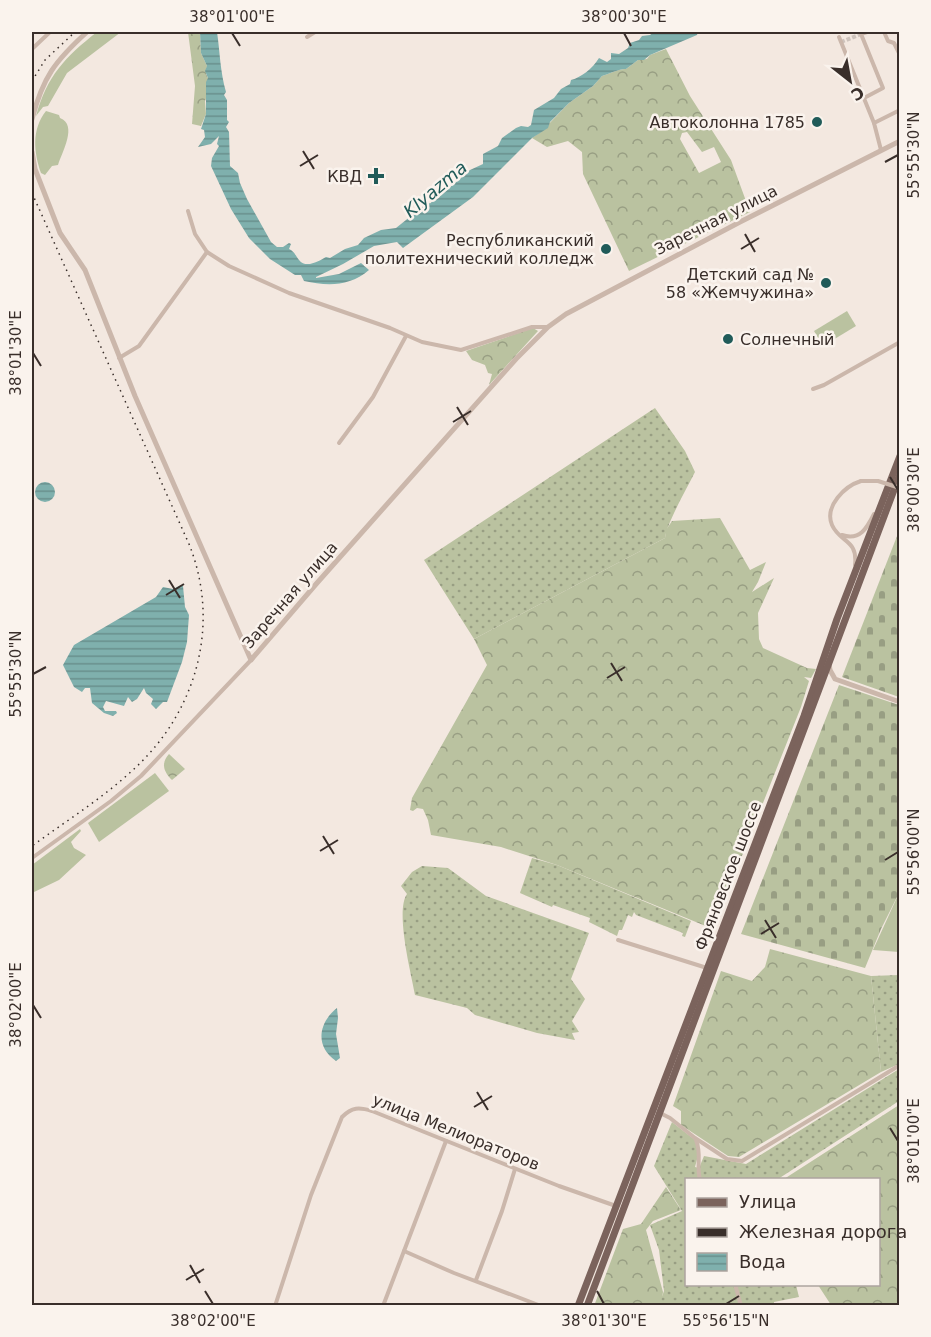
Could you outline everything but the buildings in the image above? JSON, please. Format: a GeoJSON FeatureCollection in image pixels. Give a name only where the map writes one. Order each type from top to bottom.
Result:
{"type":"FeatureCollection","features":[{"type":"Feature","properties":{"kind":"main road","name":"Фряновское шоссе"},"geometry":{"type":"LineString","coordinates":[[587,1305],[822,682],[900,456]]}},
{"type":"Feature","properties":{"kind":"main road","name":"Фряновское шоссе"},"geometry":{"type":"LineString","coordinates":[[578,1305],[804,716],[850,586],[889,492],[900,474]]}},
{"type":"Feature","properties":{"kind":"main road"},"geometry":{"type":"LineString","coordinates":[[889,492],[900,480]]}},
{"type":"Feature","properties":{"kind":"street"},"geometry":{"type":"LineString","coordinates":[[32,49],[50,32]]}},
{"type":"Feature","properties":{"kind":"street"},"geometry":{"type":"LineString","coordinates":[[32,119],[48,74],[70,47],[87,32]]}},
{"type":"Feature","properties":{"kind":"street"},"geometry":{"type":"LineString","coordinates":[[307,37],[315,32]]}},
{"type":"Feature","properties":{"kind":"street"},"geometry":{"type":"LineString","coordinates":[[864,98],[883,88],[861,34],[867,32]]}},
{"type":"Feature","properties":{"kind":"street"},"geometry":{"type":"LineString","coordinates":[[884,32],[888,41],[894,43],[900,55]]}},
{"type":"Feature","properties":{"kind":"street"},"geometry":{"type":"LineString","coordinates":[[839,37],[874,123],[881,150]]}},
{"type":"Feature","properties":{"kind":"street"},"geometry":{"type":"LineString","coordinates":[[874,123],[900,110]]}},
{"type":"Feature","properties":{"kind":"street","name":"Заречная улица"},"geometry":{"type":"LineString","coordinates":[[32,858],[111,801],[141,776],[251,660],[516,359],[548,327],[566,314],[629,280],[900,141]]}},
{"type":"Feature","properties":{"kind":"street"},"geometry":{"type":"LineString","coordinates":[[32,152],[35,169],[60,233],[85,270],[119,358],[251,660]]}},
{"type":"Feature","properties":{"kind":"street"},"geometry":{"type":"LineString","coordinates":[[119,358],[140,346],[207,252],[195,234],[188,211]]}},
{"type":"Feature","properties":{"kind":"street","name":"Заречная улица"},"geometry":{"type":"LineString","coordinates":[[207,252],[230,266],[290,293],[422,342],[461,350],[532,327],[548,327]]}},
{"type":"Feature","properties":{"kind":"street"},"geometry":{"type":"LineString","coordinates":[[339,443],[374,397],[406,336]]}},
{"type":"Feature","properties":{"kind":"street"},"geometry":{"type":"LineString","coordinates":[[813,389],[900,342]]}},
{"type":"Feature","properties":{"kind":"street"},"geometry":{"type":"LineString","coordinates":[[850,586],[856,563],[855,551],[839,534],[831,519],[833,507],[844,491],[861,481],[878,481],[900,488]]}},
{"type":"Feature","properties":{"kind":"street"},"geometry":{"type":"LineString","coordinates":[[839,534],[855,537],[865,531],[889,492]]}},
{"type":"Feature","properties":{"kind":"street"},"geometry":{"type":"LineString","coordinates":[[829,662],[835,679]]}},
{"type":"Feature","properties":{"kind":"street"},"geometry":{"type":"LineString","coordinates":[[822,682],[835,679],[900,702]]}},
{"type":"Feature","properties":{"kind":"street"},"geometry":{"type":"LineString","coordinates":[[618,940],[707,968]]}},
{"type":"Feature","properties":{"kind":"street"},"geometry":{"type":"LineString","coordinates":[[660,1113],[727,1159],[742,1161],[900,1065]]}},
{"type":"Feature","properties":{"kind":"street","name":"улица Мелиораторов"},"geometry":{"type":"LineString","coordinates":[[275,1305],[311,1195],[342,1117],[349,1110],[361,1108],[616,1206]]}},
{"type":"Feature","properties":{"kind":"street"},"geometry":{"type":"LineString","coordinates":[[695,1138],[701,1152],[697,1167],[700,1178]]}},
{"type":"Feature","properties":{"kind":"street"},"geometry":{"type":"LineString","coordinates":[[383,1305],[446,1141]]}},
{"type":"Feature","properties":{"kind":"street"},"geometry":{"type":"LineString","coordinates":[[476,1280],[515,1169]]}},
{"type":"Feature","properties":{"kind":"street"},"geometry":{"type":"LineString","coordinates":[[404,1251],[454,1273],[541,1305]]}},
{"type":"Feature","properties":{"kind":"street"},"geometry":{"type":"LineString","coordinates":[[736,1286],[741,1305]]}},
{"type":"Feature","properties":{"kind":"green space"},"geometry":{"type":"Polygon","coordinates":[[[97,32],[121,32],[67,73],[48,106],[43,107],[36,116],[40,102],[59,68],[97,32]]]}},
{"type":"Feature","properties":{"kind":"green space"},"geometry":{"type":"Polygon","coordinates":[[[188,32],[200,32],[201,53],[207,66],[206,114],[201,126],[192,124],[195,86],[188,32]]]}},
{"type":"Feature","properties":{"kind":"green space"},"geometry":{"type":"Polygon","coordinates":[[[666,49],[690,96],[731,160],[750,212],[629,271],[583,174],[582,152],[568,141],[547,147],[532,138],[602,76],[626,69],[638,60],[647,59],[650,55],[666,49]],[[687,132],[682,133],[680,139],[699,173],[721,162],[714,147],[702,152],[687,132]]]}},
{"type":"Feature","properties":{"kind":"green space"},"geometry":{"type":"Polygon","coordinates":[[[46,111],[59,115],[65,121],[68,133],[58,165],[52,166],[45,175],[41,173],[35,142],[38,126],[46,111]]]}},
{"type":"Feature","properties":{"kind":"green space"},"geometry":{"type":"Polygon","coordinates":[[[847,311],[856,326],[823,346],[814,331],[847,311]]]}},
{"type":"Feature","properties":{"kind":"green space"},"geometry":{"type":"Polygon","coordinates":[[[533,328],[538,331],[489,385],[492,374],[488,373],[485,365],[472,360],[466,351],[533,328]]]}},
{"type":"Feature","properties":{"kind":"green space"},"geometry":{"type":"Polygon","coordinates":[[[655,408],[685,451],[695,472],[673,515],[665,538],[474,639],[424,560],[655,408]]]}},
{"type":"Feature","properties":{"kind":"green space"},"geometry":{"type":"Polygon","coordinates":[[[720,518],[750,570],[766,562],[752,592],[774,578],[758,613],[759,639],[763,648],[807,668],[816,669],[811,678],[804,677],[809,681],[801,707],[713,929],[557,865],[501,847],[431,835],[423,809],[410,810],[412,798],[487,665],[474,639],[665,538],[666,530],[672,521],[720,518]]]}},
{"type":"Feature","properties":{"kind":"green space"},"geometry":{"type":"Polygon","coordinates":[[[899,531],[900,697],[842,677],[899,531]]]}},
{"type":"Feature","properties":{"kind":"green space"},"geometry":{"type":"Polygon","coordinates":[[[839,685],[899,705],[899,893],[865,968],[741,934],[839,685]]]}},
{"type":"Feature","properties":{"kind":"green space"},"geometry":{"type":"Polygon","coordinates":[[[169,754],[185,769],[172,780],[164,767],[169,754]]]}},
{"type":"Feature","properties":{"kind":"green space"},"geometry":{"type":"Polygon","coordinates":[[[155,773],[169,791],[99,842],[88,823],[155,773]]]}},
{"type":"Feature","properties":{"kind":"green space"},"geometry":{"type":"Polygon","coordinates":[[[80,829],[81,831],[71,842],[74,848],[86,855],[59,880],[32,893],[32,865],[80,829]]]}},
{"type":"Feature","properties":{"kind":"green space"},"geometry":{"type":"Polygon","coordinates":[[[532,858],[557,865],[691,921],[685,937],[682,936],[683,933],[636,915],[634,912],[632,917],[628,915],[617,936],[589,922],[590,918],[553,905],[552,907],[520,893],[532,858]]]}},
{"type":"Feature","properties":{"kind":"green space"},"geometry":{"type":"Polygon","coordinates":[[[422,866],[448,868],[486,896],[589,933],[571,979],[585,999],[572,1021],[579,1032],[572,1033],[575,1040],[537,1033],[475,1015],[467,1008],[415,995],[403,928],[404,902],[407,894],[401,886],[412,872],[422,866]]]}},
{"type":"Feature","properties":{"kind":"green space"},"geometry":{"type":"Polygon","coordinates":[[[899,893],[899,952],[873,950],[899,893]]]}},
{"type":"Feature","properties":{"kind":"green space"},"geometry":{"type":"Polygon","coordinates":[[[770,949],[871,976],[881,1072],[739,1157],[728,1156],[681,1125],[681,1111],[673,1106],[721,971],[752,981],[765,967],[770,949]]]}},
{"type":"Feature","properties":{"kind":"green space"},"geometry":{"type":"Polygon","coordinates":[[[899,975],[899,1064],[881,1072],[871,976],[899,975]]]}},
{"type":"Feature","properties":{"kind":"green space"},"geometry":{"type":"Polygon","coordinates":[[[899,1069],[899,1101],[780,1178],[685,1178],[685,1286],[796,1286],[799,1297],[774,1302],[774,1305],[659,1305],[664,1291],[659,1250],[650,1225],[682,1211],[654,1166],[672,1122],[695,1140],[699,1152],[695,1167],[699,1168],[704,1156],[746,1164],[899,1069]]]}},
{"type":"Feature","properties":{"kind":"green space"},"geometry":{"type":"Polygon","coordinates":[[[899,1105],[899,1305],[831,1305],[819,1286],[880,1286],[880,1178],[786,1178],[899,1105]]]}},
{"type":"Feature","properties":{"kind":"green space"},"geometry":{"type":"Polygon","coordinates":[[[666,1187],[681,1210],[653,1221],[646,1230],[663,1292],[661,1305],[594,1306],[623,1229],[641,1224],[666,1187]]]}},
{"type":"Feature","properties":{"kind":"water"},"geometry":{"type":"Polygon","coordinates":[[[200,32],[217,32],[226,92],[224,95],[227,100],[227,120],[229,122],[226,127],[229,132],[230,166],[238,173],[247,199],[271,242],[277,247],[291,244],[289,249],[302,263],[309,264],[326,257],[330,258],[345,249],[358,245],[364,238],[381,230],[396,228],[426,204],[431,203],[433,198],[442,194],[470,170],[483,164],[483,154],[498,146],[502,138],[516,128],[531,125],[534,110],[554,98],[561,89],[570,84],[571,80],[587,72],[599,58],[607,62],[611,59],[611,53],[619,54],[628,48],[630,43],[654,32],[698,32],[697,35],[650,55],[644,60],[638,60],[626,69],[602,76],[593,86],[569,103],[550,122],[548,128],[532,138],[473,197],[403,248],[397,242],[374,246],[316,278],[339,274],[361,263],[369,270],[361,276],[338,284],[321,284],[304,281],[301,275],[295,275],[270,259],[249,238],[231,209],[211,166],[212,158],[219,146],[217,144],[219,136],[211,144],[198,147],[205,137],[204,130],[201,129],[206,114],[208,78],[205,71],[207,66],[201,53],[200,32]]]}},
{"type":"Feature","properties":{"kind":"water"},"geometry":{"type":"Polygon","coordinates":[[[45,482],[52,485],[55,492],[52,499],[45,502],[38,499],[35,492],[38,485],[45,482]]]}},
{"type":"Feature","properties":{"kind":"water"},"geometry":{"type":"Polygon","coordinates":[[[181,585],[185,607],[189,615],[187,642],[167,702],[163,702],[156,709],[151,704],[153,699],[144,688],[137,699],[132,702],[128,697],[124,706],[106,701],[103,707],[105,711],[116,711],[117,713],[113,716],[104,713],[92,703],[90,688],[85,688],[82,692],[74,687],[63,665],[74,645],[156,597],[163,587],[173,589],[181,585]]]}},
{"type":"Feature","properties":{"kind":"water"},"geometry":{"type":"Polygon","coordinates":[[[337,1008],[336,1034],[340,1058],[336,1061],[325,1049],[322,1035],[326,1021],[337,1008]]]}},
{"type":"Feature","properties":{"kind":"tunnel"},"geometry":{"type":"LineString","coordinates":[[841,42],[861,34]]}},
{"type":"Feature","properties":{"kind":"railway"},"geometry":{"type":"LineString","coordinates":[[32,81],[45,60],[75,32]]}},
{"type":"Feature","properties":{"kind":"railway"},"geometry":{"type":"LineString","coordinates":[[32,193],[189,544],[198,574],[203,605],[202,635],[197,665],[188,693],[174,721],[156,746],[134,769],[110,790],[32,846]]}},
{"type":"Feature","properties":{"kind":"place","name":"Автоколонна 1785"},"geometry":{"type":"Point","coordinates":[817,122]}},
{"type":"Feature","properties":{"kind":"place","name":"КВД"},"geometry":{"type":"Point","coordinates":[376,176]}},
{"type":"Feature","properties":{"kind":"place","name":"Республиканский политехнический колледж"},"geometry":{"type":"Point","coordinates":[606,249]}},
{"type":"Feature","properties":{"kind":"place","name":"Детский сад № 58 «Жемчужина»"},"geometry":{"type":"Point","coordinates":[826,283]}},
{"type":"Feature","properties":{"kind":"place","name":"Солнечный"},"geometry":{"type":"Point","coordinates":[728,339]}},
{"type":"Feature","properties":{"kind":"water label","name":"Klyazma"},"geometry":{"type":"Point","coordinates":[435,189]}}]}
